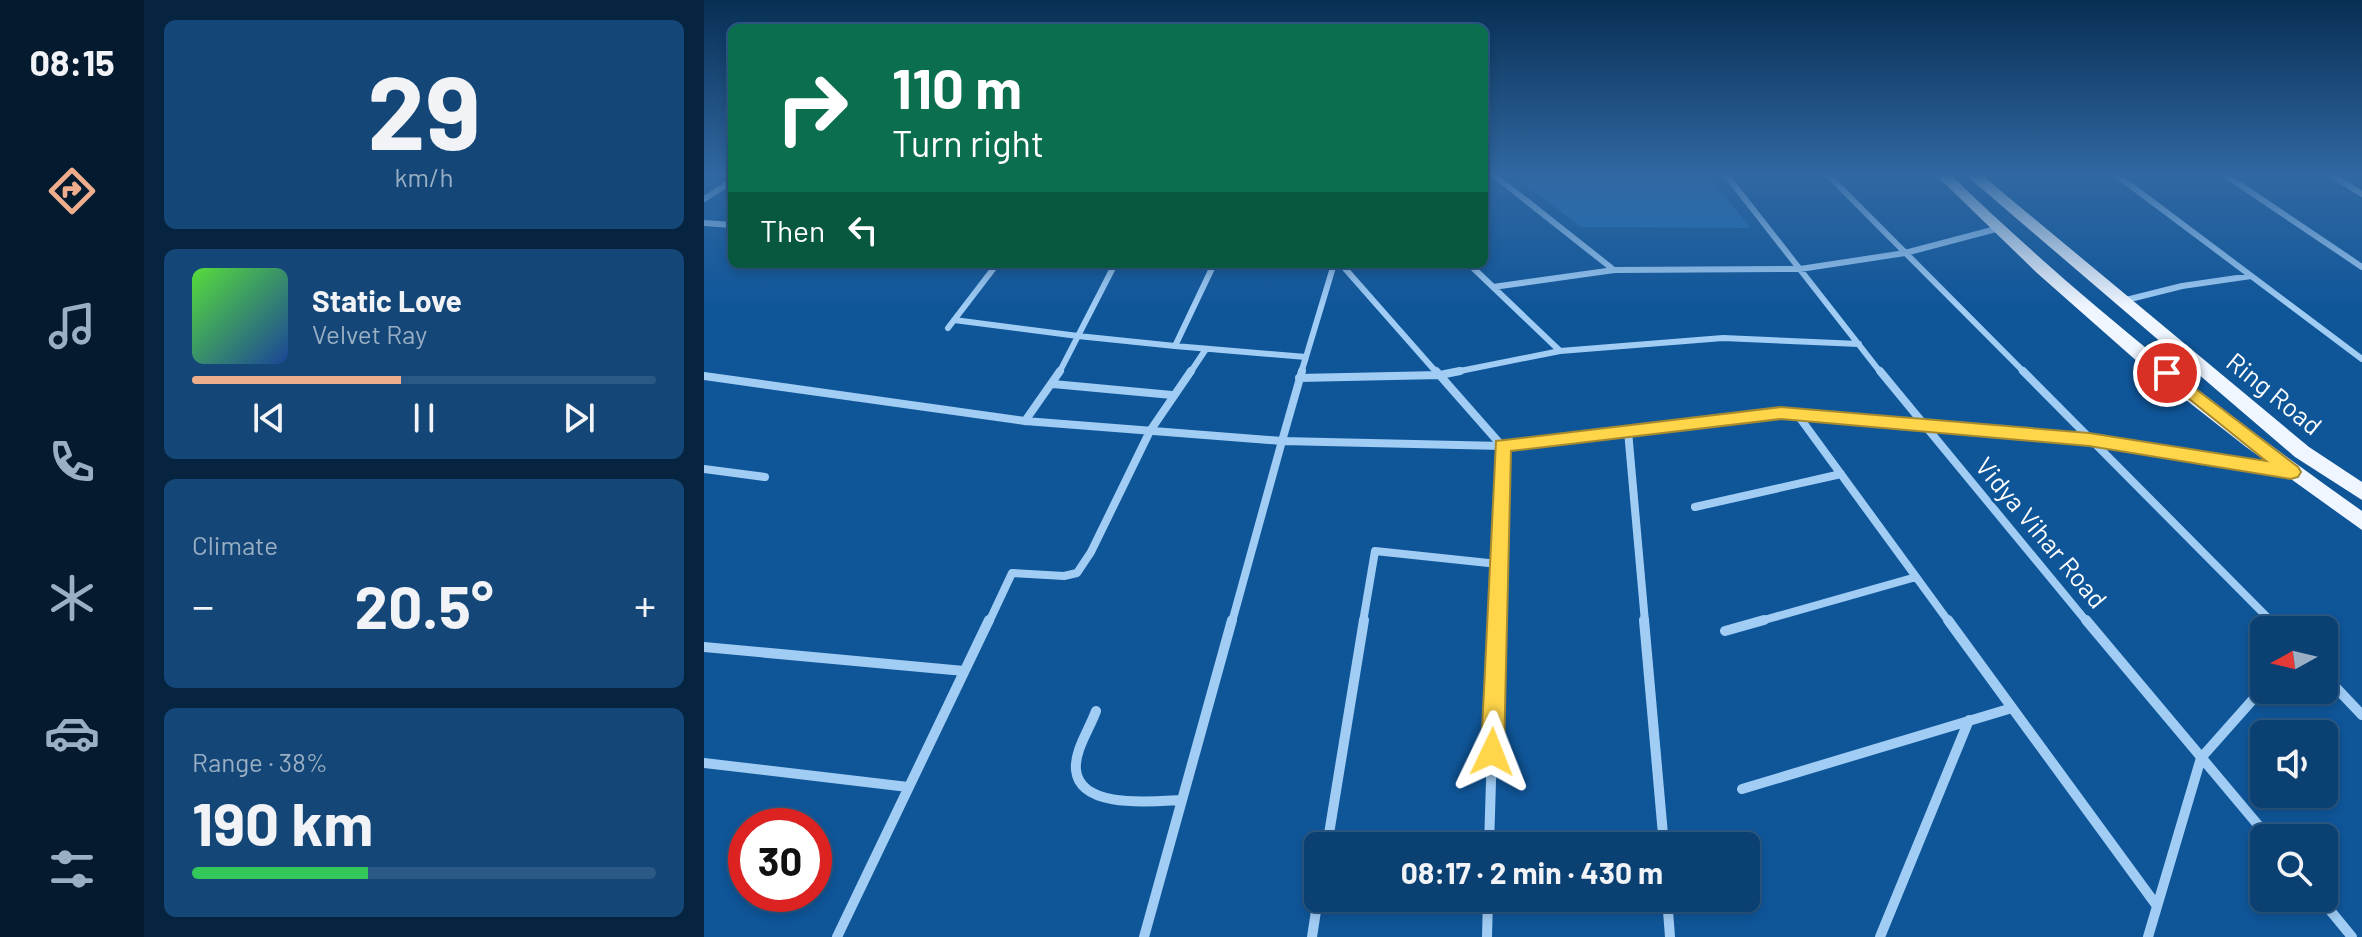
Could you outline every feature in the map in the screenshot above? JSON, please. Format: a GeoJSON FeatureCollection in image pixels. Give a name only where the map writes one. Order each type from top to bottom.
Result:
{"type":"FeatureCollection","features":[{"type":"Feature","properties":{"kind":"main road","name":"Ring Road"},"geometry":{"type":"LineString","coordinates":[[1987,220],[2093,314],[2291,472],[2362,522]]}},
{"type":"Feature","properties":{"kind":"main road","name":"Ring Road"},"geometry":{"type":"LineString","coordinates":[[2025,220],[2302,452],[2362,492]]}},
{"type":"Feature","properties":{"kind":"street"},"geometry":{"type":"LineString","coordinates":[[1550,220],[1614,270]]}},
{"type":"Feature","properties":{"kind":"street","name":"Vidya Vihar Road"},"geometry":{"type":"LineString","coordinates":[[1761,220],[1921,424],[2257,824]]}},
{"type":"Feature","properties":{"kind":"street"},"geometry":{"type":"LineString","coordinates":[[1872,220],[2266,616]]}},
{"type":"Feature","properties":{"kind":"street"},"geometry":{"type":"LineString","coordinates":[[2176,220],[2362,359]]}},
{"type":"Feature","properties":{"kind":"street"},"geometry":{"type":"LineString","coordinates":[[2292,220],[2362,267]]}},
{"type":"Feature","properties":{"kind":"street"},"geometry":{"type":"LineString","coordinates":[[704,223],[728,225]]}},
{"type":"Feature","properties":{"kind":"street"},"geometry":{"type":"LineString","coordinates":[[1493,287],[1614,270],[1800,269],[1905,253],[1996,229]]}},
{"type":"Feature","properties":{"kind":"street"},"geometry":{"type":"LineString","coordinates":[[948,328],[994,268]]}},
{"type":"Feature","properties":{"kind":"street"},"geometry":{"type":"LineString","coordinates":[[1025,421],[1053,384],[1113,268]]}},
{"type":"Feature","properties":{"kind":"street"},"geometry":{"type":"LineString","coordinates":[[1175,346],[1212,268]]}},
{"type":"Feature","properties":{"kind":"street"},"geometry":{"type":"LineString","coordinates":[[1144,937],[1299,378],[1333,268]]}},
{"type":"Feature","properties":{"kind":"street"},"geometry":{"type":"LineString","coordinates":[[1345,268],[1502,446],[1489,832]]}},
{"type":"Feature","properties":{"kind":"street"},"geometry":{"type":"LineString","coordinates":[[1473,268],[1560,351]]}},
{"type":"Feature","properties":{"kind":"street"},"geometry":{"type":"LineString","coordinates":[[2120,301],[2182,286],[2251,276]]}},
{"type":"Feature","properties":{"kind":"street"},"geometry":{"type":"LineString","coordinates":[[954,320],[1078,336],[1306,357]]}},
{"type":"Feature","properties":{"kind":"street"},"geometry":{"type":"LineString","coordinates":[[1299,378],[1440,375],[1560,351],[1723,338],[1859,344]]}},
{"type":"Feature","properties":{"kind":"street"},"geometry":{"type":"LineString","coordinates":[[837,937],[1012,573],[1064,576],[1077,573],[1091,552],[1150,431],[1206,349]]}},
{"type":"Feature","properties":{"kind":"street"},"geometry":{"type":"LineString","coordinates":[[704,376],[1025,421],[1282,441],[1502,446],[1781,413],[2089,440],[2291,472]]}},
{"type":"Feature","properties":{"kind":"street"},"geometry":{"type":"LineString","coordinates":[[1053,384],[1172,395]]}},
{"type":"Feature","properties":{"kind":"street"},"geometry":{"type":"LineString","coordinates":[[1797,414],[2157,906]]}},
{"type":"Feature","properties":{"kind":"street"},"geometry":{"type":"LineString","coordinates":[[1628,431],[1663,832]]}},
{"type":"Feature","properties":{"kind":"street"},"geometry":{"type":"LineString","coordinates":[[704,469],[765,477]]}},
{"type":"Feature","properties":{"kind":"street"},"geometry":{"type":"LineString","coordinates":[[1695,507],[1841,474]]}},
{"type":"Feature","properties":{"kind":"street"},"geometry":{"type":"LineString","coordinates":[[1329,832],[1375,551],[1498,564]]}},
{"type":"Feature","properties":{"kind":"street"},"geometry":{"type":"LineString","coordinates":[[1725,631],[1916,577]]}},
{"type":"Feature","properties":{"kind":"street"},"geometry":{"type":"LineString","coordinates":[[704,647],[964,671]]}},
{"type":"Feature","properties":{"kind":"street"},"geometry":{"type":"LineString","coordinates":[[2338,690],[2362,715]]}},
{"type":"Feature","properties":{"kind":"street"},"geometry":{"type":"LineString","coordinates":[[2148,937],[2201,758],[2250,703]]}},
{"type":"Feature","properties":{"kind":"street"},"geometry":{"type":"LineString","coordinates":[[1742,789],[2012,708]]}},
{"type":"Feature","properties":{"kind":"street"},"geometry":{"type":"LineString","coordinates":[[1096,711],[1075,769],[1080,786],[1096,798],[1181,800]]}},
{"type":"Feature","properties":{"kind":"street"},"geometry":{"type":"LineString","coordinates":[[1880,937],[1969,720]]}},
{"type":"Feature","properties":{"kind":"street"},"geometry":{"type":"LineString","coordinates":[[704,763],[908,787]]}},
{"type":"Feature","properties":{"kind":"street"},"geometry":{"type":"LineString","coordinates":[[1312,937],[1316,912]]}},
{"type":"Feature","properties":{"kind":"street"},"geometry":{"type":"LineString","coordinates":[[1487,937],[1488,912]]}},
{"type":"Feature","properties":{"kind":"street"},"geometry":{"type":"LineString","coordinates":[[1668,912],[1670,937]]}},
{"type":"Feature","properties":{"kind":"street"},"geometry":{"type":"LineString","coordinates":[[2331,912],[2352,937]]}},
{"type":"Feature","properties":{"kind":"shaded area"},"geometry":{"type":"Polygon","coordinates":[[[1571,220],[1744,220],[1751,228],[1581,227],[1571,220]]]}},
{"type":"Feature","properties":{"kind":"route"},"geometry":{"type":"LineString","coordinates":[[1492,752],[1502,446],[1781,413],[2089,440],[2291,472],[2167,373]]}}]}
